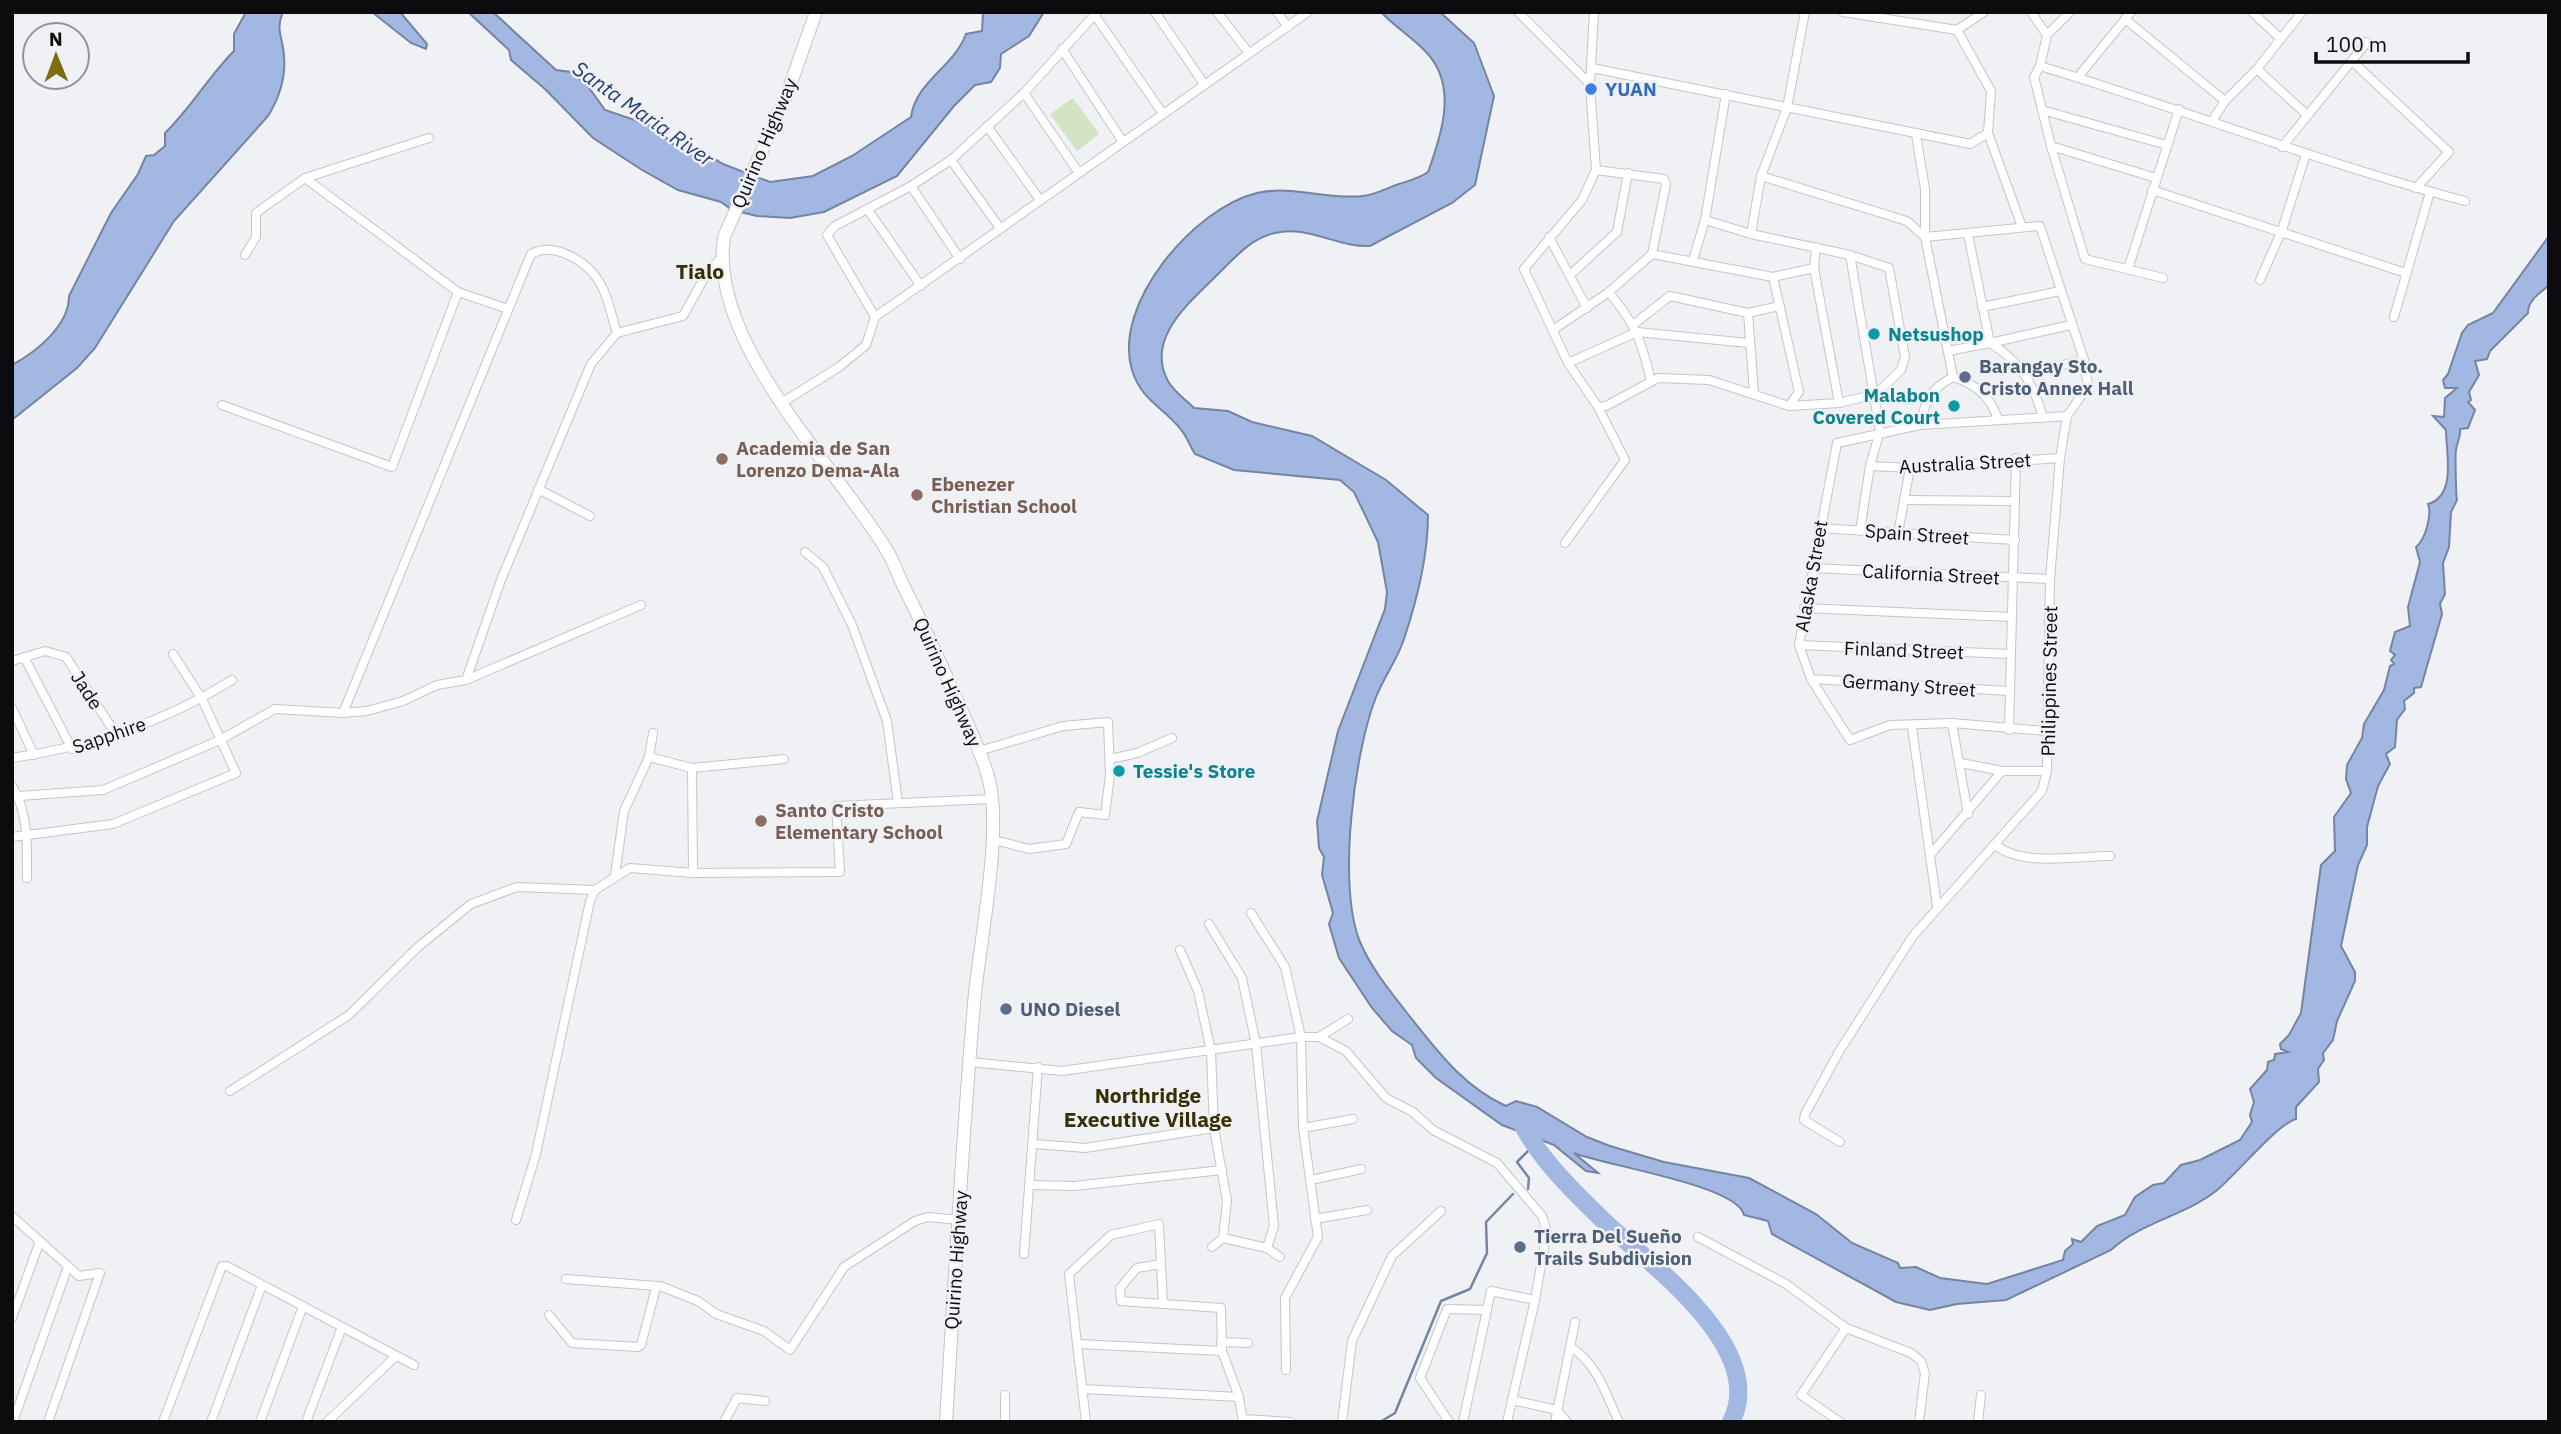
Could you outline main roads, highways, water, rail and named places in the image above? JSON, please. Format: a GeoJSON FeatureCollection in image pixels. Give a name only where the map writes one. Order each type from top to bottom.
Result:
{"type":"FeatureCollection","features":[{"type":"Feature","properties":{"kind":"main road","name":"Quirino Highway"},"geometry":{"type":"LineString","coordinates":[[816,12],[787,94],[731,221],[721,258],[725,294],[736,322],[783,402],[855,500],[889,553],[979,751],[992,799],[991,839],[970,1062],[946,1422]]}},
{"type":"Feature","properties":{"kind":"water"},"geometry":{"type":"Polygon","coordinates":[[[246,12],[283,12],[280,29],[284,72],[281,88],[268,116],[174,221],[95,348],[77,368],[12,420],[12,365],[41,345],[57,328],[68,307],[69,296],[111,213],[138,174],[146,156],[154,155],[165,146],[165,133],[234,51],[234,34],[246,12]]]}},
{"type":"Feature","properties":{"kind":"water"},"geometry":{"type":"Polygon","coordinates":[[[372,12],[400,12],[427,44],[426,49],[411,43],[372,12]]]}},
{"type":"Feature","properties":{"kind":"water"},"geometry":{"type":"Polygon","coordinates":[[[468,12],[493,12],[556,70],[571,72],[587,85],[605,110],[655,127],[673,144],[699,149],[723,164],[770,182],[813,176],[852,156],[911,117],[920,93],[953,56],[966,34],[982,31],[983,13],[1044,12],[1029,36],[1001,54],[1000,68],[991,82],[975,85],[954,106],[897,176],[824,212],[790,218],[757,216],[732,210],[721,202],[678,190],[642,170],[593,138],[545,89],[511,60],[509,50],[468,12]]]}},
{"type":"Feature","properties":{"kind":"water"},"geometry":{"type":"Polygon","coordinates":[[[1381,12],[1440,12],[1474,43],[1494,96],[1475,185],[1452,203],[1370,246],[1358,246],[1287,231],[1258,240],[1235,257],[1193,298],[1173,323],[1162,351],[1162,366],[1168,381],[1194,408],[1228,411],[1252,422],[1312,436],[1386,480],[1428,515],[1424,562],[1413,609],[1401,647],[1376,697],[1368,721],[1355,784],[1349,855],[1350,888],[1353,918],[1360,942],[1381,979],[1429,1040],[1451,1066],[1490,1098],[1506,1106],[1516,1101],[1537,1107],[1587,1137],[1610,1146],[1664,1162],[1749,1178],[1816,1214],[1852,1243],[1898,1263],[1900,1268],[1916,1267],[1940,1278],[1987,1284],[2063,1260],[2065,1251],[2073,1244],[2072,1239],[2081,1242],[2097,1226],[2125,1215],[2135,1197],[2153,1185],[2164,1183],[2181,1165],[2200,1160],[2240,1140],[2252,1122],[2250,1115],[2254,1102],[2250,1089],[2267,1070],[2268,1062],[2274,1060],[2275,1054],[2288,1052],[2281,1049],[2280,1044],[2289,1035],[2301,1013],[2321,865],[2335,851],[2334,817],[2351,793],[2346,779],[2347,765],[2362,738],[2364,724],[2384,690],[2390,666],[2394,664],[2391,660],[2395,655],[2390,651],[2395,632],[2410,626],[2408,607],[2420,562],[2416,547],[2427,526],[2428,504],[2443,492],[2448,472],[2446,430],[2433,416],[2444,417],[2445,398],[2457,388],[2445,388],[2443,380],[2448,374],[2462,333],[2468,325],[2493,313],[2549,236],[2549,285],[2533,300],[2528,313],[2490,351],[2487,359],[2475,361],[2479,375],[2469,392],[2471,400],[2468,402],[2475,410],[2468,428],[2460,429],[2456,450],[2457,500],[2451,512],[2449,547],[2443,563],[2445,594],[2440,604],[2442,614],[2421,687],[2414,688],[2414,693],[2404,701],[2405,709],[2397,720],[2395,747],[2386,754],[2390,764],[2378,786],[2367,827],[2367,845],[2358,865],[2341,946],[2355,972],[2355,981],[2337,1021],[2333,1040],[2323,1053],[2324,1060],[2318,1069],[2319,1082],[2296,1107],[2296,1119],[2278,1130],[2224,1184],[2204,1200],[2136,1232],[2111,1250],[2006,1300],[1957,1304],[1930,1310],[1896,1302],[1772,1234],[1768,1221],[1744,1215],[1736,1204],[1719,1194],[1667,1177],[1574,1153],[1598,1173],[1586,1171],[1554,1145],[1502,1125],[1436,1078],[1416,1058],[1412,1045],[1392,1031],[1372,1008],[1339,958],[1329,924],[1333,913],[1322,875],[1324,857],[1319,848],[1317,821],[1338,731],[1385,609],[1387,592],[1378,542],[1354,492],[1340,480],[1234,470],[1195,454],[1182,431],[1147,397],[1136,381],[1129,344],[1134,317],[1146,289],[1163,262],[1184,238],[1233,202],[1270,191],[1350,197],[1368,195],[1428,172],[1442,126],[1442,79],[1426,52],[1381,12]]]}},
{"type":"Feature","properties":{"kind":"waterway"},"geometry":{"type":"LineString","coordinates":[[1523,1126],[1540,1153],[1561,1178],[1675,1285],[1700,1311],[1720,1338],[1734,1366],[1738,1394],[1731,1422]]}},
{"type":"Feature","properties":{"kind":"waterway"},"geometry":{"type":"LineString","coordinates":[[1528,1189],[1529,1178],[1517,1162],[1533,1146]]}},
{"type":"Feature","properties":{"kind":"waterway"},"geometry":{"type":"LineString","coordinates":[[1380,1422],[1395,1413],[1441,1301],[1470,1289],[1487,1253],[1486,1222],[1513,1194]]}},
{"type":"Feature","properties":{"kind":"place","name":"YUAN"},"geometry":{"type":"Point","coordinates":[1591,89]}},
{"type":"Feature","properties":{"kind":"place","name":"Netsushop"},"geometry":{"type":"Point","coordinates":[1874,334]}},
{"type":"Feature","properties":{"kind":"place","name":"Barangay Sto. Cristo Annex Hall"},"geometry":{"type":"Point","coordinates":[1965,377]}},
{"type":"Feature","properties":{"kind":"place","name":"Malabon Covered Court"},"geometry":{"type":"Point","coordinates":[1954,406]}},
{"type":"Feature","properties":{"kind":"place","name":"Academia de San Lorenzo Dema-Ala"},"geometry":{"type":"Point","coordinates":[722,459]}},
{"type":"Feature","properties":{"kind":"place","name":"Ebenezer Christian School"},"geometry":{"type":"Point","coordinates":[917,495]}},
{"type":"Feature","properties":{"kind":"place","name":"Tessie's Store"},"geometry":{"type":"Point","coordinates":[1119,771]}},
{"type":"Feature","properties":{"kind":"place","name":"Santo Cristo Elementary School"},"geometry":{"type":"Point","coordinates":[761,821]}},
{"type":"Feature","properties":{"kind":"place","name":"UNO Diesel"},"geometry":{"type":"Point","coordinates":[1006,1009]}},
{"type":"Feature","properties":{"kind":"place","name":"Tierra Del Sueño Trails Subdivision"},"geometry":{"type":"Point","coordinates":[1520,1247]}},
{"type":"Feature","properties":{"kind":"district","name":"Tialo"},"geometry":{"type":"Point","coordinates":[700,272]}},
{"type":"Feature","properties":{"kind":"district","name":"Northridge Executive Village"},"geometry":{"type":"Point","coordinates":[1148,1108]}},
{"type":"Feature","properties":{"kind":"water label","name":"Santa Maria River"},"geometry":{"type":"Point","coordinates":[643,114]}}]}
